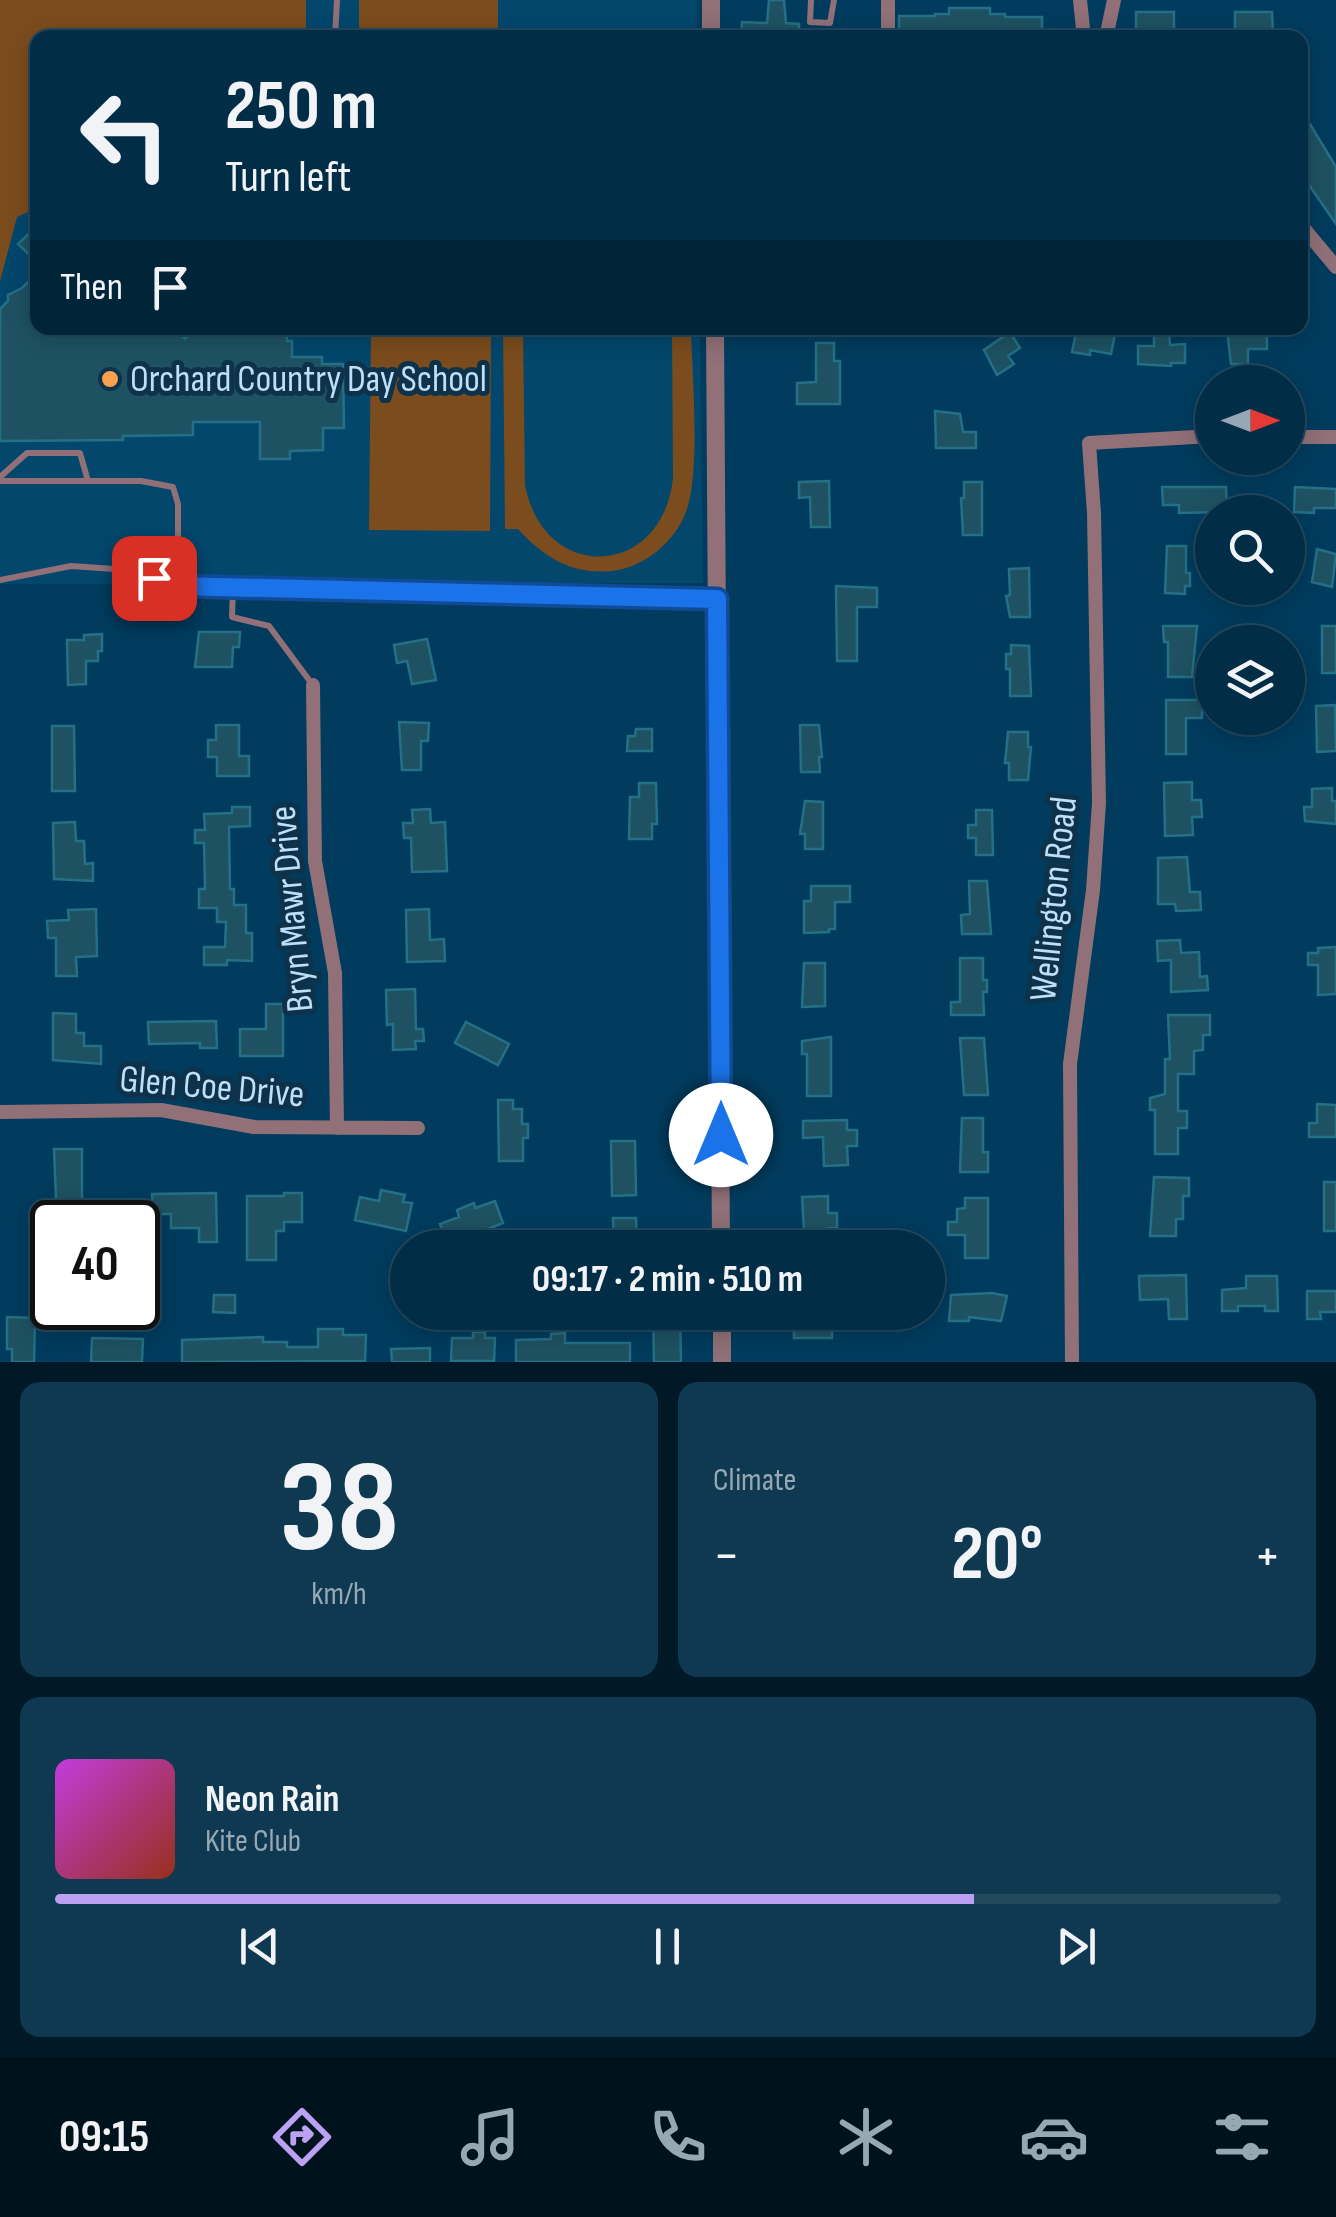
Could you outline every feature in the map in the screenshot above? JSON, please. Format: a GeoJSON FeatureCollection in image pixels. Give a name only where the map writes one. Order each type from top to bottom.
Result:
{"type":"FeatureCollection","features":[{"type":"Feature","properties":{"kind":"street"},"geometry":{"type":"LineString","coordinates":[[711,0],[712,30]]}},
{"type":"Feature","properties":{"kind":"street"},"geometry":{"type":"LineString","coordinates":[[888,0],[888,30]]}},
{"type":"Feature","properties":{"kind":"street"},"geometry":{"type":"LineString","coordinates":[[1080,0],[1083,30]]}},
{"type":"Feature","properties":{"kind":"street"},"geometry":{"type":"LineString","coordinates":[[1108,30],[1114,0]]}},
{"type":"Feature","properties":{"kind":"street"},"geometry":{"type":"LineString","coordinates":[[1308,233],[1336,266]]}},
{"type":"Feature","properties":{"kind":"street"},"geometry":{"type":"LineString","coordinates":[[714,335],[722,1230]]}},
{"type":"Feature","properties":{"kind":"street"},"geometry":{"type":"LineString","coordinates":[[1305,436],[1336,437]]}},
{"type":"Feature","properties":{"kind":"street","name":"Wellington Road"},"geometry":{"type":"LineString","coordinates":[[1072,1362],[1070,1064],[1096,861],[1099,802],[1094,513],[1089,443],[1195,437]]}},
{"type":"Feature","properties":{"kind":"street","name":"Bryn Mawr Drive"},"geometry":{"type":"LineString","coordinates":[[313,685],[314,861],[335,974],[337,1128]]}},
{"type":"Feature","properties":{"kind":"street","name":"Glen Coe Drive"},"geometry":{"type":"LineString","coordinates":[[0,1112],[161,1110],[254,1127],[418,1128]]}},
{"type":"Feature","properties":{"kind":"street"},"geometry":{"type":"LineString","coordinates":[[722,1330],[722,1362]]}},
{"type":"Feature","properties":{"kind":"lane"},"geometry":{"type":"LineString","coordinates":[[336,30],[337,0]]}},
{"type":"Feature","properties":{"kind":"lane"},"geometry":{"type":"LineString","coordinates":[[811,0],[810,22],[825,26],[830,23],[834,0]]}},
{"type":"Feature","properties":{"kind":"lane"},"geometry":{"type":"LineString","coordinates":[[0,479],[27,453],[80,453],[88,482]]}},
{"type":"Feature","properties":{"kind":"lane"},"geometry":{"type":"LineString","coordinates":[[0,479],[140,481],[173,487],[178,504],[178,586]]}},
{"type":"Feature","properties":{"kind":"lane"},"geometry":{"type":"LineString","coordinates":[[0,580],[71,566],[129,570],[178,586],[717,599]]}},
{"type":"Feature","properties":{"kind":"lane"},"geometry":{"type":"LineString","coordinates":[[233,587],[232,616],[269,626],[313,685]]}},
{"type":"Feature","properties":{"kind":"shaded area"},"geometry":{"type":"Polygon","coordinates":[[[0,0],[697,0],[697,30],[30,30],[30,335],[700,335],[703,583],[0,584],[0,0]]]}},
{"type":"Feature","properties":{"kind":"shaded area"},"geometry":{"type":"Polygon","coordinates":[[[0,0],[306,0],[306,30],[30,30],[30,211],[17,217],[0,281],[0,0]]]}},
{"type":"Feature","properties":{"kind":"shaded area"},"geometry":{"type":"Polygon","coordinates":[[[359,0],[498,0],[498,30],[359,30],[359,0]]]}},
{"type":"Feature","properties":{"kind":"shaded area"},"geometry":{"type":"Polygon","coordinates":[[[371,335],[491,335],[490,531],[369,530],[371,335]]]}},
{"type":"Feature","properties":{"kind":"shaded area"},"geometry":{"type":"Polygon","coordinates":[[[503,335],[523,335],[525,485],[536,517],[555,540],[577,553],[602,556],[626,551],[648,536],[664,511],[673,478],[672,335],[691,335],[691,495],[681,523],[666,543],[646,559],[624,569],[584,570],[548,556],[518,529],[505,529],[503,335]]]}},
{"type":"Feature","properties":{"kind":"building"},"geometry":{"type":"Polygon","coordinates":[[[769,0],[784,0],[786,23],[799,24],[799,30],[742,30],[742,22],[767,23],[769,0]]]}},
{"type":"Feature","properties":{"kind":"building"},"geometry":{"type":"Polygon","coordinates":[[[949,8],[990,8],[990,14],[1005,17],[1042,17],[1042,30],[899,30],[899,16],[949,14],[949,8]]]}},
{"type":"Feature","properties":{"kind":"building"},"geometry":{"type":"Polygon","coordinates":[[[1136,12],[1174,12],[1174,30],[1136,30],[1136,12]]]}},
{"type":"Feature","properties":{"kind":"building"},"geometry":{"type":"Polygon","coordinates":[[[1235,12],[1272,12],[1273,30],[1235,30],[1235,12]]]}},
{"type":"Feature","properties":{"kind":"building"},"geometry":{"type":"Polygon","coordinates":[[[1308,125],[1336,167],[1336,224],[1308,184],[1308,125]]]}},
{"type":"Feature","properties":{"kind":"building"},"geometry":{"type":"Polygon","coordinates":[[[30,233],[30,255],[18,244],[30,233]]]}},
{"type":"Feature","properties":{"kind":"building"},"geometry":{"type":"Polygon","coordinates":[[[30,280],[30,335],[181,335],[185,339],[189,335],[287,335],[287,341],[292,341],[292,357],[322,357],[322,364],[343,364],[344,428],[323,428],[323,450],[290,451],[290,459],[260,459],[260,422],[193,422],[193,435],[0,441],[0,309],[8,295],[30,280]]]}},
{"type":"Feature","properties":{"kind":"building"},"geometry":{"type":"Polygon","coordinates":[[[1006,335],[1012,335],[1020,348],[1008,356],[1014,364],[997,375],[984,350],[1006,335]]]}},
{"type":"Feature","properties":{"kind":"building"},"geometry":{"type":"Polygon","coordinates":[[[1076,335],[1115,335],[1111,354],[1072,352],[1076,335]]]}},
{"type":"Feature","properties":{"kind":"building"},"geometry":{"type":"Polygon","coordinates":[[[1154,335],[1169,335],[1170,345],[1185,344],[1185,363],[1138,364],[1138,346],[1154,346],[1154,335]]]}},
{"type":"Feature","properties":{"kind":"building"},"geometry":{"type":"Polygon","coordinates":[[[1228,335],[1267,335],[1267,349],[1248,349],[1248,364],[1231,364],[1228,335]]]}},
{"type":"Feature","properties":{"kind":"building"},"geometry":{"type":"Polygon","coordinates":[[[816,343],[834,343],[834,361],[840,361],[840,404],[797,404],[797,383],[816,382],[816,343]]]}},
{"type":"Feature","properties":{"kind":"building"},"geometry":{"type":"Polygon","coordinates":[[[935,411],[960,414],[963,432],[976,432],[976,448],[936,448],[935,411]]]}},
{"type":"Feature","properties":{"kind":"building"},"geometry":{"type":"Polygon","coordinates":[[[829,481],[830,527],[811,527],[810,497],[799,498],[799,482],[829,481]]]}},
{"type":"Feature","properties":{"kind":"building"},"geometry":{"type":"Polygon","coordinates":[[[964,482],[982,482],[982,535],[963,535],[964,482]]]}},
{"type":"Feature","properties":{"kind":"building"},"geometry":{"type":"Polygon","coordinates":[[[1162,487],[1226,487],[1226,495],[1195,495],[1195,513],[1179,513],[1179,505],[1163,505],[1162,487]]]}},
{"type":"Feature","properties":{"kind":"building"},"geometry":{"type":"Polygon","coordinates":[[[1295,487],[1336,489],[1336,508],[1314,508],[1314,513],[1305,513],[1305,495],[1295,495],[1295,487]]]}},
{"type":"Feature","properties":{"kind":"building"},"geometry":{"type":"Polygon","coordinates":[[[1167,546],[1186,546],[1190,586],[1185,586],[1185,594],[1165,593],[1167,546]]]}},
{"type":"Feature","properties":{"kind":"building"},"geometry":{"type":"Polygon","coordinates":[[[1317,549],[1336,554],[1332,587],[1312,582],[1317,549]]]}},
{"type":"Feature","properties":{"kind":"building"},"geometry":{"type":"Polygon","coordinates":[[[1029,568],[1030,617],[1010,617],[1006,596],[1010,595],[1009,569],[1029,568]]]}},
{"type":"Feature","properties":{"kind":"building"},"geometry":{"type":"Polygon","coordinates":[[[836,586],[877,588],[877,607],[857,607],[857,661],[837,661],[836,586]]]}},
{"type":"Feature","properties":{"kind":"building"},"geometry":{"type":"Polygon","coordinates":[[[1163,626],[1195,626],[1192,677],[1168,677],[1168,642],[1164,642],[1163,626]]]}},
{"type":"Feature","properties":{"kind":"building"},"geometry":{"type":"Polygon","coordinates":[[[1322,626],[1336,626],[1336,673],[1322,673],[1322,626]]]}},
{"type":"Feature","properties":{"kind":"building"},"geometry":{"type":"Polygon","coordinates":[[[199,632],[240,632],[239,647],[233,647],[232,667],[195,667],[199,632]]]}},
{"type":"Feature","properties":{"kind":"building"},"geometry":{"type":"Polygon","coordinates":[[[102,634],[98,661],[86,661],[86,684],[68,685],[67,640],[102,634]]]}},
{"type":"Feature","properties":{"kind":"building"},"geometry":{"type":"Polygon","coordinates":[[[427,639],[436,680],[412,684],[407,661],[397,663],[394,645],[427,639]]]}},
{"type":"Feature","properties":{"kind":"building"},"geometry":{"type":"Polygon","coordinates":[[[1011,645],[1029,646],[1031,696],[1010,696],[1006,654],[1011,654],[1011,645]]]}},
{"type":"Feature","properties":{"kind":"building"},"geometry":{"type":"Polygon","coordinates":[[[1166,700],[1195,700],[1195,718],[1186,718],[1186,754],[1166,754],[1166,700]]]}},
{"type":"Feature","properties":{"kind":"building"},"geometry":{"type":"Polygon","coordinates":[[[1335,705],[1336,751],[1317,752],[1316,706],[1335,705]]]}},
{"type":"Feature","properties":{"kind":"building"},"geometry":{"type":"Polygon","coordinates":[[[399,722],[429,723],[428,741],[421,741],[421,770],[402,770],[399,722]]]}},
{"type":"Feature","properties":{"kind":"building"},"geometry":{"type":"Polygon","coordinates":[[[216,725],[239,725],[239,756],[249,756],[249,776],[217,776],[217,757],[208,757],[208,740],[216,740],[216,725]]]}},
{"type":"Feature","properties":{"kind":"building"},"geometry":{"type":"Polygon","coordinates":[[[800,725],[819,725],[820,772],[801,772],[800,725]]]}},
{"type":"Feature","properties":{"kind":"building"},"geometry":{"type":"Polygon","coordinates":[[[52,726],[74,726],[75,791],[52,791],[52,726]]]}},
{"type":"Feature","properties":{"kind":"building"},"geometry":{"type":"Polygon","coordinates":[[[636,729],[652,729],[652,751],[627,751],[628,736],[635,736],[636,729]]]}},
{"type":"Feature","properties":{"kind":"building"},"geometry":{"type":"Polygon","coordinates":[[[1008,732],[1028,732],[1028,780],[1009,780],[1009,763],[1005,763],[1008,732]]]}},
{"type":"Feature","properties":{"kind":"building"},"geometry":{"type":"Polygon","coordinates":[[[1192,782],[1192,800],[1201,800],[1202,817],[1192,817],[1193,835],[1165,836],[1164,783],[1192,782]]]}},
{"type":"Feature","properties":{"kind":"building"},"geometry":{"type":"Polygon","coordinates":[[[639,783],[656,783],[657,824],[652,824],[652,839],[629,839],[630,797],[639,797],[639,783]]]}},
{"type":"Feature","properties":{"kind":"building"},"geometry":{"type":"Polygon","coordinates":[[[1332,788],[1336,824],[1305,821],[1304,807],[1312,807],[1312,789],[1332,788]]]}},
{"type":"Feature","properties":{"kind":"building"},"geometry":{"type":"Polygon","coordinates":[[[805,801],[823,802],[823,849],[805,849],[805,834],[800,834],[805,801]]]}},
{"type":"Feature","properties":{"kind":"building"},"geometry":{"type":"Polygon","coordinates":[[[232,807],[250,807],[250,826],[229,827],[230,889],[234,889],[234,905],[246,905],[252,961],[227,960],[227,965],[204,965],[204,947],[225,947],[226,922],[217,922],[217,908],[199,908],[199,889],[205,889],[204,843],[195,843],[195,830],[205,830],[204,814],[232,813],[232,807]]]}},
{"type":"Feature","properties":{"kind":"building"},"geometry":{"type":"Polygon","coordinates":[[[430,809],[431,823],[445,822],[447,871],[412,872],[411,838],[404,838],[403,823],[413,823],[412,810],[430,809]]]}},
{"type":"Feature","properties":{"kind":"building"},"geometry":{"type":"Polygon","coordinates":[[[976,810],[992,810],[993,855],[976,855],[976,838],[968,838],[968,825],[976,825],[976,810]]]}},
{"type":"Feature","properties":{"kind":"building"},"geometry":{"type":"Polygon","coordinates":[[[75,822],[76,841],[84,841],[85,864],[93,863],[93,881],[54,879],[53,823],[75,822]]]}},
{"type":"Feature","properties":{"kind":"building"},"geometry":{"type":"Polygon","coordinates":[[[1187,857],[1190,892],[1200,892],[1201,910],[1176,911],[1175,904],[1158,904],[1158,858],[1187,857]]]}},
{"type":"Feature","properties":{"kind":"building"},"geometry":{"type":"Polygon","coordinates":[[[969,881],[987,881],[991,934],[962,934],[961,915],[970,914],[969,881]]]}},
{"type":"Feature","properties":{"kind":"building"},"geometry":{"type":"Polygon","coordinates":[[[811,886],[850,886],[850,902],[835,902],[835,929],[829,932],[804,933],[804,901],[811,901],[811,886]]]}},
{"type":"Feature","properties":{"kind":"building"},"geometry":{"type":"Polygon","coordinates":[[[96,909],[97,956],[76,957],[77,976],[56,976],[56,938],[48,938],[47,921],[69,920],[68,910],[96,909]]]}},
{"type":"Feature","properties":{"kind":"building"},"geometry":{"type":"Polygon","coordinates":[[[429,909],[430,940],[444,939],[445,961],[407,962],[406,910],[429,909]]]}},
{"type":"Feature","properties":{"kind":"building"},"geometry":{"type":"Polygon","coordinates":[[[1180,940],[1181,953],[1199,952],[1200,977],[1207,976],[1208,990],[1171,992],[1171,960],[1158,961],[1157,941],[1180,940]]]}},
{"type":"Feature","properties":{"kind":"building"},"geometry":{"type":"Polygon","coordinates":[[[1336,947],[1336,994],[1318,995],[1318,965],[1308,965],[1308,953],[1336,947]]]}},
{"type":"Feature","properties":{"kind":"building"},"geometry":{"type":"Polygon","coordinates":[[[960,958],[983,958],[983,980],[987,980],[984,1015],[951,1015],[951,1002],[960,1002],[960,958]]]}},
{"type":"Feature","properties":{"kind":"building"},"geometry":{"type":"Polygon","coordinates":[[[804,963],[825,963],[825,1006],[802,1007],[804,963]]]}},
{"type":"Feature","properties":{"kind":"building"},"geometry":{"type":"Polygon","coordinates":[[[415,989],[416,1029],[423,1029],[424,1041],[415,1041],[416,1049],[393,1050],[393,1024],[387,1025],[386,990],[415,989]]]}},
{"type":"Feature","properties":{"kind":"building"},"geometry":{"type":"Polygon","coordinates":[[[266,1004],[283,1004],[283,1056],[240,1056],[240,1029],[266,1029],[266,1004]]]}},
{"type":"Feature","properties":{"kind":"building"},"geometry":{"type":"Polygon","coordinates":[[[53,1013],[76,1014],[76,1033],[84,1033],[84,1046],[101,1046],[101,1064],[53,1060],[53,1013]]]}},
{"type":"Feature","properties":{"kind":"building"},"geometry":{"type":"Polygon","coordinates":[[[1168,1015],[1210,1015],[1210,1035],[1203,1035],[1203,1050],[1194,1051],[1194,1074],[1178,1074],[1178,1111],[1187,1111],[1187,1128],[1178,1128],[1178,1154],[1155,1154],[1155,1110],[1150,1110],[1150,1098],[1165,1094],[1165,1059],[1170,1059],[1168,1015]]]}},
{"type":"Feature","properties":{"kind":"building"},"geometry":{"type":"Polygon","coordinates":[[[216,1021],[217,1048],[200,1048],[200,1043],[149,1044],[148,1022],[216,1021]]]}},
{"type":"Feature","properties":{"kind":"building"},"geometry":{"type":"Polygon","coordinates":[[[466,1022],[509,1044],[498,1065],[455,1043],[466,1022]]]}},
{"type":"Feature","properties":{"kind":"building"},"geometry":{"type":"Polygon","coordinates":[[[831,1037],[831,1096],[807,1096],[807,1054],[802,1054],[802,1041],[831,1037]]]}},
{"type":"Feature","properties":{"kind":"building"},"geometry":{"type":"Polygon","coordinates":[[[960,1038],[984,1038],[988,1095],[964,1095],[960,1038]]]}},
{"type":"Feature","properties":{"kind":"building"},"geometry":{"type":"Polygon","coordinates":[[[498,1100],[513,1100],[513,1109],[522,1109],[522,1124],[528,1124],[528,1138],[523,1138],[523,1161],[499,1161],[498,1100]]]}},
{"type":"Feature","properties":{"kind":"building"},"geometry":{"type":"Polygon","coordinates":[[[1317,1104],[1336,1105],[1336,1137],[1309,1137],[1309,1123],[1317,1123],[1317,1104]]]}},
{"type":"Feature","properties":{"kind":"building"},"geometry":{"type":"Polygon","coordinates":[[[962,1118],[983,1118],[983,1152],[988,1152],[988,1172],[960,1172],[962,1118]]]}},
{"type":"Feature","properties":{"kind":"building"},"geometry":{"type":"Polygon","coordinates":[[[847,1120],[847,1130],[857,1130],[857,1146],[847,1146],[848,1165],[824,1166],[823,1137],[803,1138],[803,1121],[847,1120]]]}},
{"type":"Feature","properties":{"kind":"building"},"geometry":{"type":"Polygon","coordinates":[[[611,1141],[635,1141],[636,1195],[612,1196],[611,1141]]]}},
{"type":"Feature","properties":{"kind":"building"},"geometry":{"type":"Polygon","coordinates":[[[54,1149],[82,1149],[82,1200],[56,1200],[54,1149]]]}},
{"type":"Feature","properties":{"kind":"building"},"geometry":{"type":"Polygon","coordinates":[[[1154,1177],[1189,1178],[1189,1196],[1183,1196],[1183,1219],[1176,1219],[1176,1236],[1150,1236],[1154,1177]]]}},
{"type":"Feature","properties":{"kind":"building"},"geometry":{"type":"Polygon","coordinates":[[[1324,1182],[1336,1182],[1336,1231],[1324,1231],[1324,1182]]]}},
{"type":"Feature","properties":{"kind":"building"},"geometry":{"type":"Polygon","coordinates":[[[381,1190],[405,1195],[403,1202],[412,1203],[406,1230],[355,1220],[360,1197],[379,1201],[381,1190]]]}},
{"type":"Feature","properties":{"kind":"building"},"geometry":{"type":"Polygon","coordinates":[[[216,1193],[217,1242],[199,1242],[199,1228],[171,1228],[171,1214],[160,1214],[160,1200],[152,1200],[152,1194],[216,1193]]]}},
{"type":"Feature","properties":{"kind":"building"},"geometry":{"type":"Polygon","coordinates":[[[302,1193],[302,1222],[284,1222],[284,1231],[276,1231],[276,1260],[247,1260],[247,1196],[302,1193]]]}},
{"type":"Feature","properties":{"kind":"building"},"geometry":{"type":"Polygon","coordinates":[[[828,1196],[828,1213],[837,1213],[837,1228],[804,1230],[802,1197],[828,1196]]]}},
{"type":"Feature","properties":{"kind":"building"},"geometry":{"type":"Polygon","coordinates":[[[965,1198],[988,1198],[988,1258],[965,1258],[965,1235],[948,1235],[948,1222],[957,1222],[957,1209],[965,1208],[965,1198]]]}},
{"type":"Feature","properties":{"kind":"building"},"geometry":{"type":"Polygon","coordinates":[[[495,1201],[503,1223],[486,1230],[442,1230],[440,1224],[459,1217],[457,1210],[474,1203],[475,1208],[495,1201]]]}},
{"type":"Feature","properties":{"kind":"building"},"geometry":{"type":"Polygon","coordinates":[[[613,1218],[636,1218],[636,1230],[613,1230],[613,1218]]]}},
{"type":"Feature","properties":{"kind":"building"},"geometry":{"type":"Polygon","coordinates":[[[1186,1275],[1187,1319],[1169,1319],[1168,1299],[1140,1300],[1139,1276],[1186,1275]]]}},
{"type":"Feature","properties":{"kind":"building"},"geometry":{"type":"Polygon","coordinates":[[[1246,1276],[1277,1276],[1278,1311],[1265,1311],[1265,1306],[1238,1306],[1238,1311],[1222,1311],[1222,1290],[1246,1288],[1246,1276]]]}},
{"type":"Feature","properties":{"kind":"building"},"geometry":{"type":"Polygon","coordinates":[[[1307,1291],[1336,1291],[1336,1312],[1320,1312],[1321,1319],[1307,1319],[1307,1291]]]}},
{"type":"Feature","properties":{"kind":"building"},"geometry":{"type":"Polygon","coordinates":[[[214,1295],[235,1295],[235,1313],[213,1312],[214,1295]]]}},
{"type":"Feature","properties":{"kind":"building"},"geometry":{"type":"Polygon","coordinates":[[[951,1295],[1007,1296],[1001,1321],[969,1317],[969,1321],[949,1321],[951,1295]]]}},
{"type":"Feature","properties":{"kind":"building"},"geometry":{"type":"Polygon","coordinates":[[[7,1317],[30,1318],[30,1330],[35,1330],[34,1362],[12,1362],[12,1349],[7,1349],[7,1317]]]}},
{"type":"Feature","properties":{"kind":"building"},"geometry":{"type":"Polygon","coordinates":[[[318,1329],[343,1329],[343,1335],[366,1335],[365,1361],[182,1362],[182,1340],[263,1337],[263,1342],[287,1342],[287,1347],[318,1347],[318,1329]]]}},
{"type":"Feature","properties":{"kind":"building"},"geometry":{"type":"Polygon","coordinates":[[[653,1330],[680,1330],[681,1362],[654,1362],[653,1330]]]}},
{"type":"Feature","properties":{"kind":"building"},"geometry":{"type":"Polygon","coordinates":[[[794,1330],[832,1330],[832,1338],[794,1338],[794,1330]]]}},
{"type":"Feature","properties":{"kind":"building"},"geometry":{"type":"Polygon","coordinates":[[[473,1332],[485,1332],[485,1338],[495,1338],[494,1361],[451,1361],[452,1338],[473,1338],[473,1332]]]}},
{"type":"Feature","properties":{"kind":"building"},"geometry":{"type":"Polygon","coordinates":[[[565,1333],[565,1343],[630,1343],[630,1362],[516,1362],[516,1340],[551,1339],[551,1334],[565,1333]]]}},
{"type":"Feature","properties":{"kind":"building"},"geometry":{"type":"Polygon","coordinates":[[[92,1338],[143,1339],[142,1362],[91,1362],[92,1338]]]}},
{"type":"Feature","properties":{"kind":"building"},"geometry":{"type":"Polygon","coordinates":[[[430,1348],[430,1362],[392,1362],[391,1349],[430,1348]]]}},
{"type":"Feature","properties":{"kind":"place","name":"Orchard Country Day School"},"geometry":{"type":"Point","coordinates":[110,379]}},
{"type":"Feature","properties":{"kind":"route"},"geometry":{"type":"LineString","coordinates":[[154,578],[178,586],[717,599],[721,1135]]}}]}
